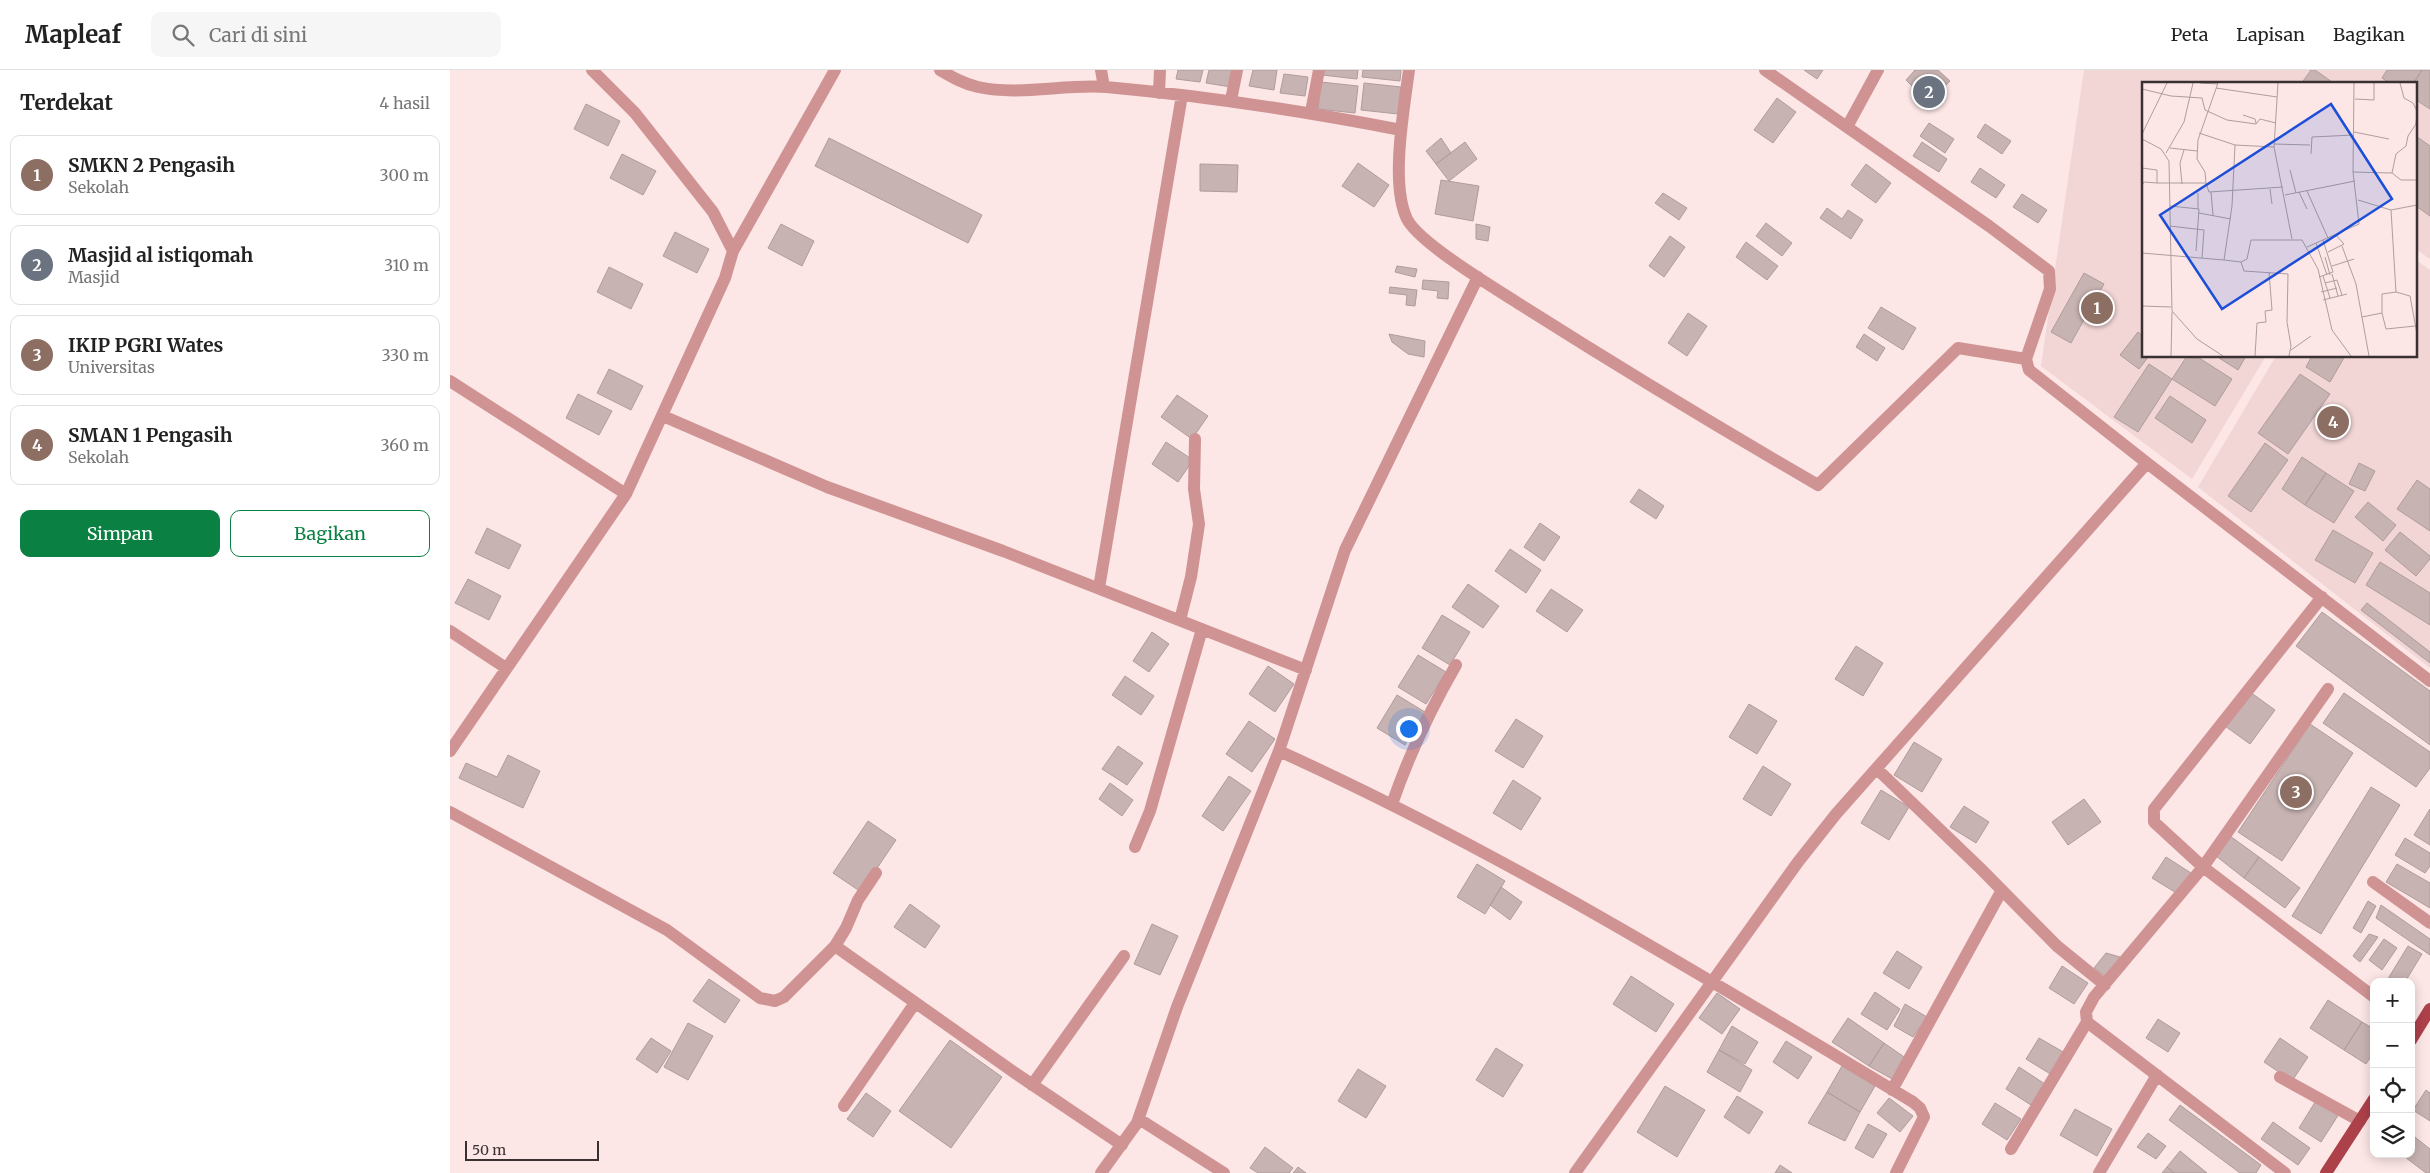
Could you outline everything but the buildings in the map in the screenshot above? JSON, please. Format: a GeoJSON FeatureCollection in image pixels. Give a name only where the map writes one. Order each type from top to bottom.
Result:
{"type":"FeatureCollection","features":[{"type":"Feature","properties":{"kind":"main road"},"geometry":{"type":"LineString","coordinates":[[2415,1029],[2430,1009]]}},
{"type":"Feature","properties":{"kind":"main road"},"geometry":{"type":"LineString","coordinates":[[2326,1173],[2370,1106]]}},
{"type":"Feature","properties":{"kind":"street"},"geometry":{"type":"LineString","coordinates":[[592,70],[635,114],[713,212],[733,251]]}},
{"type":"Feature","properties":{"kind":"street"},"geometry":{"type":"LineString","coordinates":[[450,751],[626,494],[725,278],[733,251],[835,70]]}},
{"type":"Feature","properties":{"kind":"street"},"geometry":{"type":"LineString","coordinates":[[940,70],[961,81],[994,89],[1104,87],[1231,100],[1311,112],[1401,130]]}},
{"type":"Feature","properties":{"kind":"street"},"geometry":{"type":"LineString","coordinates":[[1101,70],[1104,87]]}},
{"type":"Feature","properties":{"kind":"street"},"geometry":{"type":"LineString","coordinates":[[1160,70],[1160,93]]}},
{"type":"Feature","properties":{"kind":"street"},"geometry":{"type":"LineString","coordinates":[[1231,100],[1237,70]]}},
{"type":"Feature","properties":{"kind":"street"},"geometry":{"type":"LineString","coordinates":[[1311,112],[1319,70]]}},
{"type":"Feature","properties":{"kind":"street"},"geometry":{"type":"LineString","coordinates":[[1409,70],[1401,130],[1400,185],[1403,210],[1409,222],[1435,247],[1478,277],[1645,383],[1818,485],[1958,348],[2026,359]]}},
{"type":"Feature","properties":{"kind":"street"},"geometry":{"type":"LineString","coordinates":[[1765,70],[1989,226],[2049,271],[2050,289],[2026,359],[2028,370],[2430,681]]}},
{"type":"Feature","properties":{"kind":"street"},"geometry":{"type":"LineString","coordinates":[[1847,127],[1878,70]]}},
{"type":"Feature","properties":{"kind":"street"},"geometry":{"type":"LineString","coordinates":[[1098,588],[1182,95]]}},
{"type":"Feature","properties":{"kind":"street"},"geometry":{"type":"LineString","coordinates":[[1101,1173],[1139,1119],[1176,1008],[1279,751],[1344,550],[1478,277]]}},
{"type":"Feature","properties":{"kind":"street"},"geometry":{"type":"LineString","coordinates":[[450,381],[626,494]]}},
{"type":"Feature","properties":{"kind":"street"},"geometry":{"type":"LineString","coordinates":[[663,416],[827,487],[1003,551],[1306,670]]}},
{"type":"Feature","properties":{"kind":"street"},"geometry":{"type":"LineString","coordinates":[[1180,620],[1191,577],[1199,524],[1194,490],[1195,439]]}},
{"type":"Feature","properties":{"kind":"street"},"geometry":{"type":"LineString","coordinates":[[1576,1173],[1798,862],[1877,769],[2147,463]]}},
{"type":"Feature","properties":{"kind":"street"},"geometry":{"type":"LineString","coordinates":[[2322,597],[2154,809],[2154,822],[2203,867],[2370,995]]}},
{"type":"Feature","properties":{"kind":"street"},"geometry":{"type":"LineString","coordinates":[[1135,847],[1150,811],[1202,629]]}},
{"type":"Feature","properties":{"kind":"street"},"geometry":{"type":"LineString","coordinates":[[450,631],[506,668]]}},
{"type":"Feature","properties":{"kind":"street"},"geometry":{"type":"LineString","coordinates":[[1392,804],[1409,757],[1433,704],[1456,665]]}},
{"type":"Feature","properties":{"kind":"street"},"geometry":{"type":"LineString","coordinates":[[2285,1173],[2088,1022],[2086,1012],[2105,985],[2203,867],[2328,689]]}},
{"type":"Feature","properties":{"kind":"street"},"geometry":{"type":"LineString","coordinates":[[1279,751],[1392,804],[1544,884],[1913,1102],[1920,1108],[1924,1117],[1896,1173]]}},
{"type":"Feature","properties":{"kind":"street"},"geometry":{"type":"LineString","coordinates":[[1877,769],[2057,946],[2105,985]]}},
{"type":"Feature","properties":{"kind":"street"},"geometry":{"type":"LineString","coordinates":[[450,812],[667,930],[760,998],[775,1001],[784,996],[835,946],[858,900],[876,873]]}},
{"type":"Feature","properties":{"kind":"street"},"geometry":{"type":"LineString","coordinates":[[2373,882],[2430,923]]}},
{"type":"Feature","properties":{"kind":"street"},"geometry":{"type":"LineString","coordinates":[[1892,1090],[2002,890]]}},
{"type":"Feature","properties":{"kind":"street"},"geometry":{"type":"LineString","coordinates":[[835,946],[1032,1085],[1122,1145]]}},
{"type":"Feature","properties":{"kind":"street"},"geometry":{"type":"LineString","coordinates":[[1032,1085],[1124,956]]}},
{"type":"Feature","properties":{"kind":"street"},"geometry":{"type":"LineString","coordinates":[[844,1106],[915,1003]]}},
{"type":"Feature","properties":{"kind":"street"},"geometry":{"type":"LineString","coordinates":[[2011,1149],[2088,1022]]}},
{"type":"Feature","properties":{"kind":"street"},"geometry":{"type":"LineString","coordinates":[[2099,1173],[2157,1075]]}},
{"type":"Feature","properties":{"kind":"street"},"geometry":{"type":"LineString","coordinates":[[2280,1077],[2360,1121]]}},
{"type":"Feature","properties":{"kind":"street"},"geometry":{"type":"LineString","coordinates":[[1139,1119],[1224,1173]]}},
{"type":"Feature","properties":{"kind":"shaded area"},"geometry":{"type":"Polygon","coordinates":[[[2084,70],[2430,70],[2430,259],[2418,250],[2418,82],[2142,82],[2142,358],[2265,358],[2192,479],[2041,366],[2084,70]]]}},
{"type":"Feature","properties":{"kind":"shaded area"},"geometry":{"type":"Polygon","coordinates":[[[2418,261],[2430,270],[2430,668],[2198,487],[2275,358],[2418,358],[2418,261]]]}},
{"type":"Feature","properties":{"kind":"place","name":"Masjid al istiqomah"},"geometry":{"type":"Point","coordinates":[1929,92]}},
{"type":"Feature","properties":{"kind":"place","name":"SMKN 2 Pengasih"},"geometry":{"type":"Point","coordinates":[2097,308]}},
{"type":"Feature","properties":{"kind":"place","name":"SMAN 1 Pengasih"},"geometry":{"type":"Point","coordinates":[2333,422]}},
{"type":"Feature","properties":{"kind":"place","name":"IKIP PGRI Wates"},"geometry":{"type":"Point","coordinates":[2296,792]}}]}
